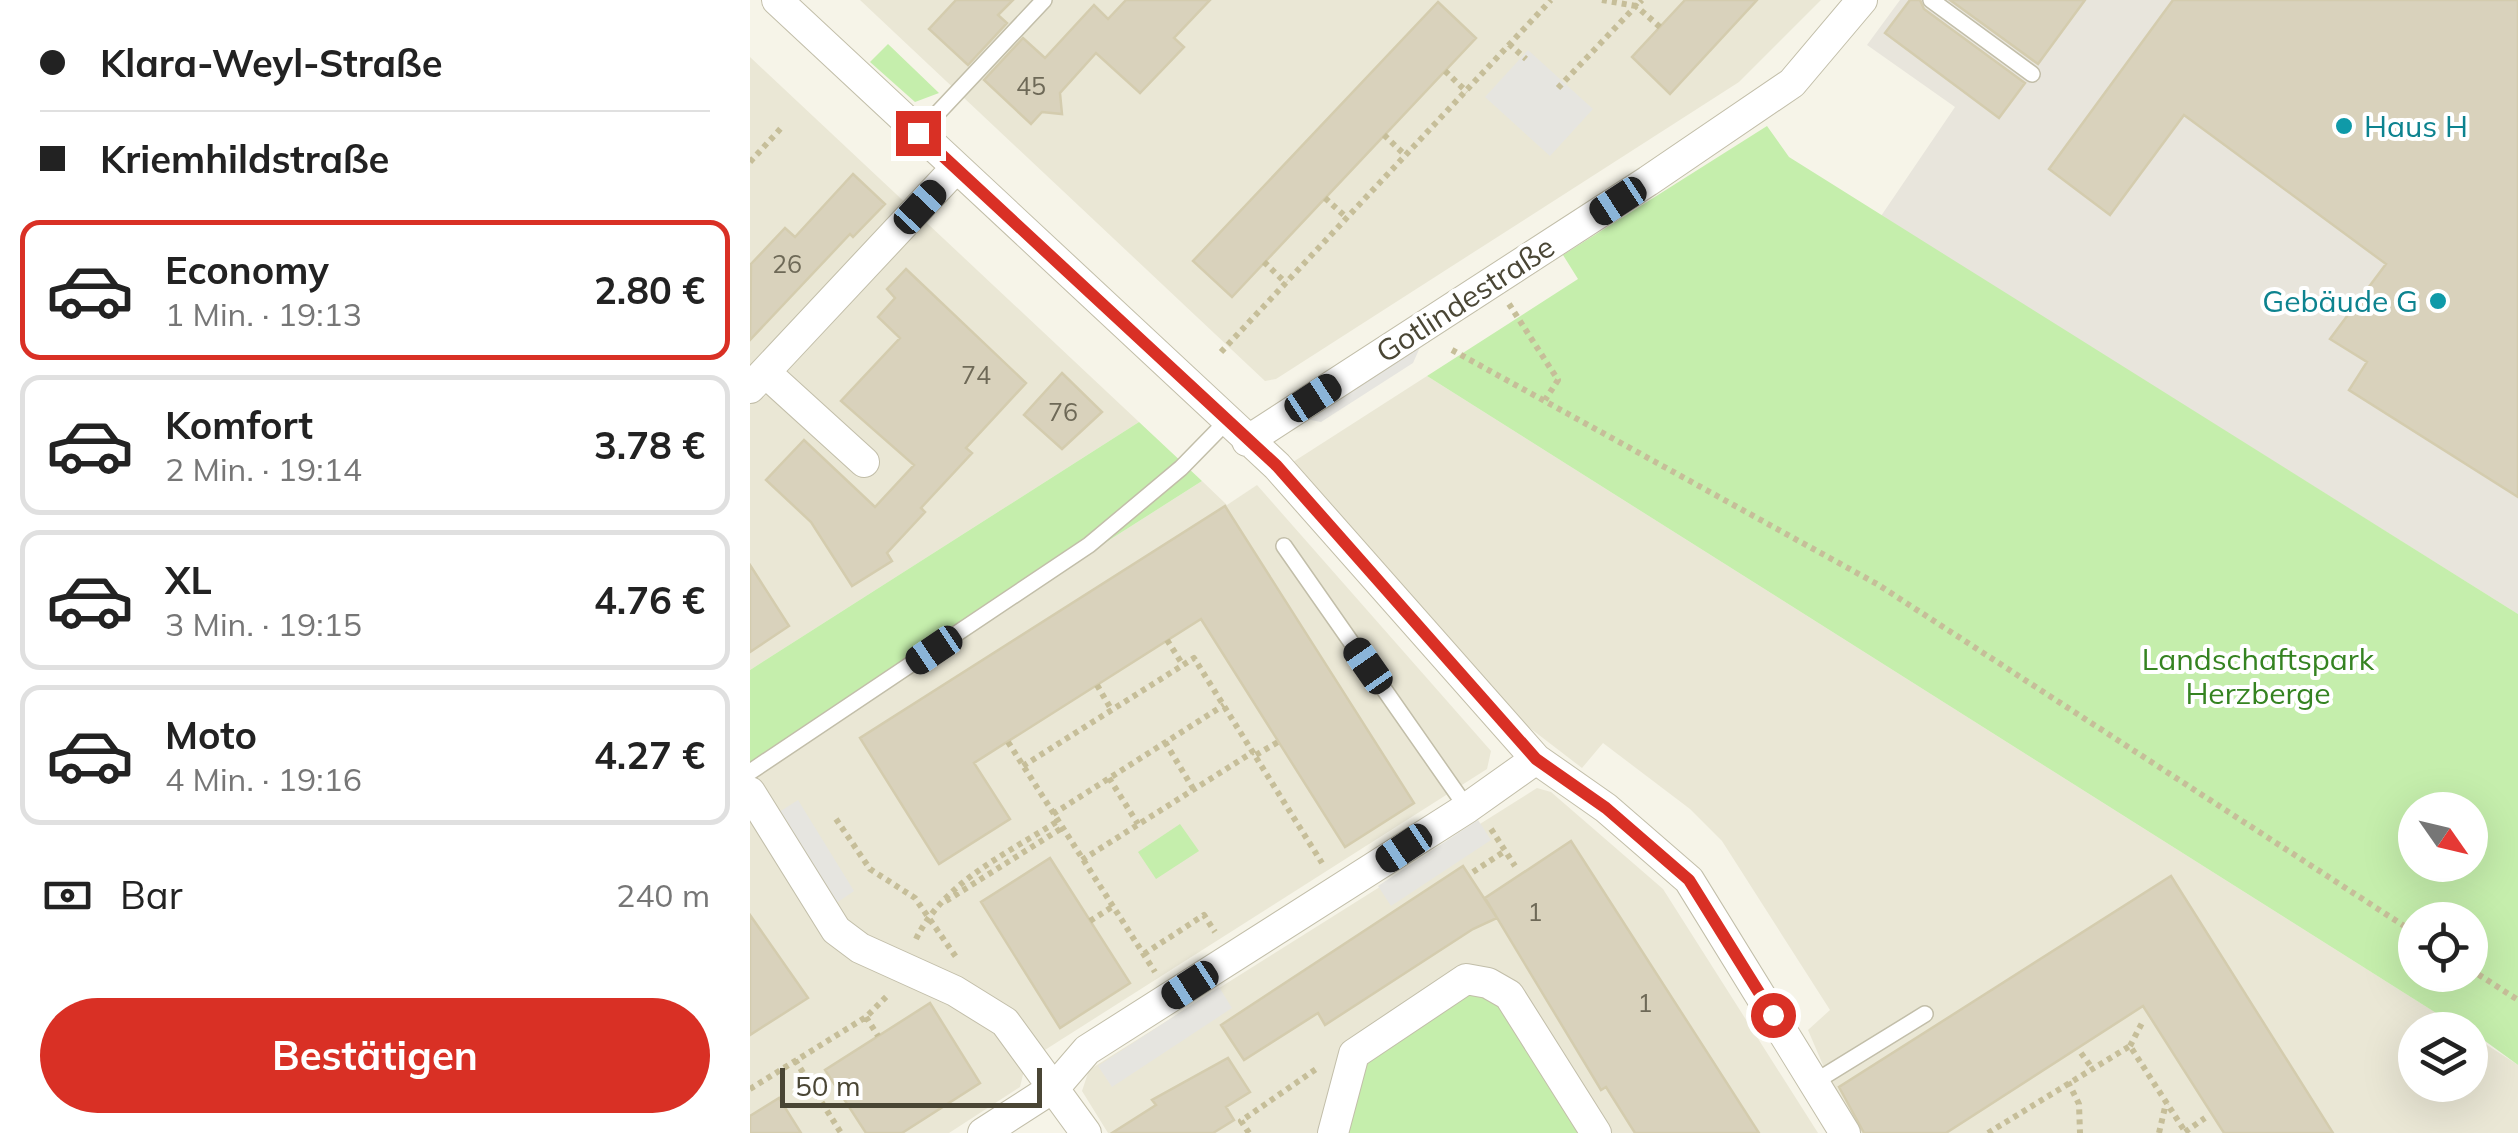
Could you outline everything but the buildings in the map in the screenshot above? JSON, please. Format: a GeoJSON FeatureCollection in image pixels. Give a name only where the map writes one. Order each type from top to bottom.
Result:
{"type":"FeatureCollection","features":[{"type":"Feature","properties":{"kind":"street"},"geometry":{"type":"LineString","coordinates":[[777,0],[1277,466],[1536,759],[1606,808],[1689,880],[1846,1133]]}},
{"type":"Feature","properties":{"kind":"street","name":"Gotlindestraße"},"geometry":{"type":"LineString","coordinates":[[1236,431],[1648,182],[1792,83],[1862,0]]}},
{"type":"Feature","properties":{"kind":"street"},"geometry":{"type":"LineString","coordinates":[[864,462],[758,380],[956,168]]}},
{"type":"Feature","properties":{"kind":"street"},"geometry":{"type":"LineString","coordinates":[[983,1133],[1056,1086],[1087,1050],[1471,805],[1536,759]]}},
{"type":"Feature","properties":{"kind":"street"},"geometry":{"type":"LineString","coordinates":[[750,792],[822,914],[860,948],[974,1002],[1005,1022],[1056,1086],[1086,1133]]}},
{"type":"Feature","properties":{"kind":"street"},"geometry":{"type":"LineString","coordinates":[[1333,1133],[1354,1054],[1466,979],[1488,982],[1509,996],[1596,1133]]}},
{"type":"Feature","properties":{"kind":"lane"},"geometry":{"type":"LineString","coordinates":[[918,133],[1044,0]]}},
{"type":"Feature","properties":{"kind":"lane"},"geometry":{"type":"LineString","coordinates":[[1931,0],[2032,74]]}},
{"type":"Feature","properties":{"kind":"lane"},"geometry":{"type":"LineString","coordinates":[[750,772],[1090,545],[1181,468],[1236,431]]}},
{"type":"Feature","properties":{"kind":"lane"},"geometry":{"type":"LineString","coordinates":[[1284,546],[1471,805]]}},
{"type":"Feature","properties":{"kind":"lane"},"geometry":{"type":"LineString","coordinates":[[1814,1083],[1925,1014]]}},
{"type":"Feature","properties":{"kind":"path"},"geometry":{"type":"LineString","coordinates":[[1221,352],[1551,0]]}},
{"type":"Feature","properties":{"kind":"path"},"geometry":{"type":"LineString","coordinates":[[1602,0],[1639,3],[1660,26]]}},
{"type":"Feature","properties":{"kind":"path"},"geometry":{"type":"LineString","coordinates":[[1558,88],[1639,3]]}},
{"type":"Feature","properties":{"kind":"path"},"geometry":{"type":"LineString","coordinates":[[1509,44],[1526,58]]}},
{"type":"Feature","properties":{"kind":"path"},"geometry":{"type":"LineString","coordinates":[[1444,71],[1466,92]]}},
{"type":"Feature","properties":{"kind":"path"},"geometry":{"type":"LineString","coordinates":[[750,162],[783,126]]}},
{"type":"Feature","properties":{"kind":"path"},"geometry":{"type":"LineString","coordinates":[[1384,136],[1405,155]]}},
{"type":"Feature","properties":{"kind":"path"},"geometry":{"type":"LineString","coordinates":[[1325,198],[1347,218]]}},
{"type":"Feature","properties":{"kind":"path"},"geometry":{"type":"LineString","coordinates":[[1264,262],[1286,283]]}},
{"type":"Feature","properties":{"kind":"path"},"geometry":{"type":"LineString","coordinates":[[1512,310],[1558,380],[1545,400]]}},
{"type":"Feature","properties":{"kind":"path"},"geometry":{"type":"LineString","coordinates":[[1452,350],[1877,584],[2398,922]]}},
{"type":"Feature","properties":{"kind":"path"},"geometry":{"type":"LineString","coordinates":[[1167,640],[1183,665]]}},
{"type":"Feature","properties":{"kind":"path"},"geometry":{"type":"LineString","coordinates":[[1023,766],[1194,658],[1321,861]]}},
{"type":"Feature","properties":{"kind":"path"},"geometry":{"type":"LineString","coordinates":[[1097,685],[1112,709]]}},
{"type":"Feature","properties":{"kind":"path"},"geometry":{"type":"LineString","coordinates":[[916,940],[928,914],[964,880],[1058,821],[1108,778],[1224,705]]}},
{"type":"Feature","properties":{"kind":"path"},"geometry":{"type":"LineString","coordinates":[[1008,742],[1153,970]]}},
{"type":"Feature","properties":{"kind":"path"},"geometry":{"type":"LineString","coordinates":[[1165,742],[1194,790]]}},
{"type":"Feature","properties":{"kind":"path"},"geometry":{"type":"LineString","coordinates":[[1082,860],[1278,742]]}},
{"type":"Feature","properties":{"kind":"path"},"geometry":{"type":"LineString","coordinates":[[1108,778],[1138,824]]}},
{"type":"Feature","properties":{"kind":"path"},"geometry":{"type":"LineString","coordinates":[[1471,805],[1515,866]]}},
{"type":"Feature","properties":{"kind":"path"},"geometry":{"type":"LineString","coordinates":[[836,819],[870,868],[915,898],[928,914],[975,986],[974,1002]]}},
{"type":"Feature","properties":{"kind":"path"},"geometry":{"type":"LineString","coordinates":[[1474,872],[1505,851]]}},
{"type":"Feature","properties":{"kind":"path"},"geometry":{"type":"LineString","coordinates":[[1090,921],[1112,907]]}},
{"type":"Feature","properties":{"kind":"path"},"geometry":{"type":"LineString","coordinates":[[1144,954],[1204,915],[1231,959]]}},
{"type":"Feature","properties":{"kind":"path"},"geometry":{"type":"LineString","coordinates":[[750,1089],[882,1005],[903,969]]}},
{"type":"Feature","properties":{"kind":"path"},"geometry":{"type":"LineString","coordinates":[[2488,981],[2518,1000]]}},
{"type":"Feature","properties":{"kind":"path"},"geometry":{"type":"LineString","coordinates":[[866,1017],[878,1036]]}},
{"type":"Feature","properties":{"kind":"path"},"geometry":{"type":"LineString","coordinates":[[1988,1133],[2130,1046],[2143,1021]]}},
{"type":"Feature","properties":{"kind":"path"},"geometry":{"type":"LineString","coordinates":[[2130,1046],[2186,1133],[2205,1118]]}},
{"type":"Feature","properties":{"kind":"path"},"geometry":{"type":"LineString","coordinates":[[2080,1053],[2092,1068]]}},
{"type":"Feature","properties":{"kind":"path"},"geometry":{"type":"LineString","coordinates":[[1249,1133],[1241,1121],[1334,1057]]}},
{"type":"Feature","properties":{"kind":"path"},"geometry":{"type":"LineString","coordinates":[[795,1060],[841,1133]]}},
{"type":"Feature","properties":{"kind":"path"},"geometry":{"type":"LineString","coordinates":[[2068,1082],[2079,1104],[2080,1133]]}},
{"type":"Feature","properties":{"kind":"path"},"geometry":{"type":"LineString","coordinates":[[2158,1133],[2166,1103]]}},
{"type":"Feature","properties":{"kind":"shaded area"},"geometry":{"type":"Polygon","coordinates":[[[860,0],[1821,0],[1739,82],[1276,379],[1265,381],[860,0]]]}},
{"type":"Feature","properties":{"kind":"shaded area"},"geometry":{"type":"Polygon","coordinates":[[[1900,0],[2518,0],[2518,614],[1881,216],[1955,107],[1867,45],[1900,0]]]}},
{"type":"Feature","properties":{"kind":"shaded area"},"geometry":{"type":"Polygon","coordinates":[[[1528,50],[1593,109],[1550,156],[1485,97],[1528,50]]]}},
{"type":"Feature","properties":{"kind":"shaded area"},"geometry":{"type":"Polygon","coordinates":[[[750,57],[1139,422],[750,670],[750,57]]]}},
{"type":"Feature","properties":{"kind":"shaded area"},"geometry":{"type":"Polygon","coordinates":[[[1421,345],[1413,363],[1321,422],[1306,419],[1421,345]]]}},
{"type":"Feature","properties":{"kind":"shaded area"},"geometry":{"type":"Polygon","coordinates":[[[1427,376],[2434,1012],[2398,1012],[2398,1102],[2488,1102],[2488,1046],[2518,1065],[2518,1133],[1860,1133],[1834,1091],[1808,1030],[1830,1010],[1722,841],[1690,809],[1603,743],[1582,768],[1522,722],[1293,462],[1427,376]]]}},
{"type":"Feature","properties":{"kind":"shaded area"},"geometry":{"type":"Polygon","coordinates":[[[1202,481],[1227,505],[1257,485],[1491,751],[1487,769],[1026,1062],[1020,1087],[949,1133],[750,1133],[750,769],[1202,481]]]}},
{"type":"Feature","properties":{"kind":"shaded area"},"geometry":{"type":"Polygon","coordinates":[[[1537,788],[1551,792],[1663,889],[1818,1133],[1108,1133],[1082,1091],[1089,1070],[1537,788]]]}},
{"type":"Feature","properties":{"kind":"shaded area"},"geometry":{"type":"Polygon","coordinates":[[[798,800],[854,891],[832,906],[776,814],[798,800]]]}},
{"type":"Feature","properties":{"kind":"shaded area"},"geometry":{"type":"Polygon","coordinates":[[[1478,820],[1491,840],[1391,906],[1378,886],[1478,820]]]}},
{"type":"Feature","properties":{"kind":"shaded area"},"geometry":{"type":"Polygon","coordinates":[[[1219,987],[1232,1008],[1112,1087],[1098,1066],[1219,987]]]}},
{"type":"Feature","properties":{"kind":"green space"},"geometry":{"type":"Polygon","coordinates":[[[888,44],[939,93],[915,102],[870,62],[888,44]]]}},
{"type":"Feature","properties":{"kind":"green space","name":"Landschaftspark Herzberge"},"geometry":{"type":"Polygon","coordinates":[[[1767,126],[1789,157],[2518,614],[2518,1065],[2488,1043],[2488,1012],[2434,1012],[2403,992],[2488,992],[2488,902],[2398,902],[2398,989],[1427,376],[1578,279],[1563,255],[1767,126]]]}},
{"type":"Feature","properties":{"kind":"green space"},"geometry":{"type":"Polygon","coordinates":[[[1139,422],[1202,481],[750,769],[750,670],[1139,422]]]}},
{"type":"Feature","properties":{"kind":"green space"},"geometry":{"type":"Polygon","coordinates":[[[1180,824],[1199,851],[1156,879],[1138,852],[1180,824]]]}},
{"type":"Feature","properties":{"kind":"green space"},"geometry":{"type":"Polygon","coordinates":[[[1461,994],[1494,996],[1580,1133],[1342,1133],[1360,1067],[1461,994]]]}},
{"type":"Feature","properties":{"kind":"place","name":"Haus H"},"geometry":{"type":"Point","coordinates":[2344,126]}},
{"type":"Feature","properties":{"kind":"place","name":"Gebäude G"},"geometry":{"type":"Point","coordinates":[2438,301]}},
{"type":"Feature","properties":{"kind":"route"},"geometry":{"type":"LineString","coordinates":[[918,133],[1277,466],[1536,759],[1606,808],[1689,880],[1773,1015]]}}]}
